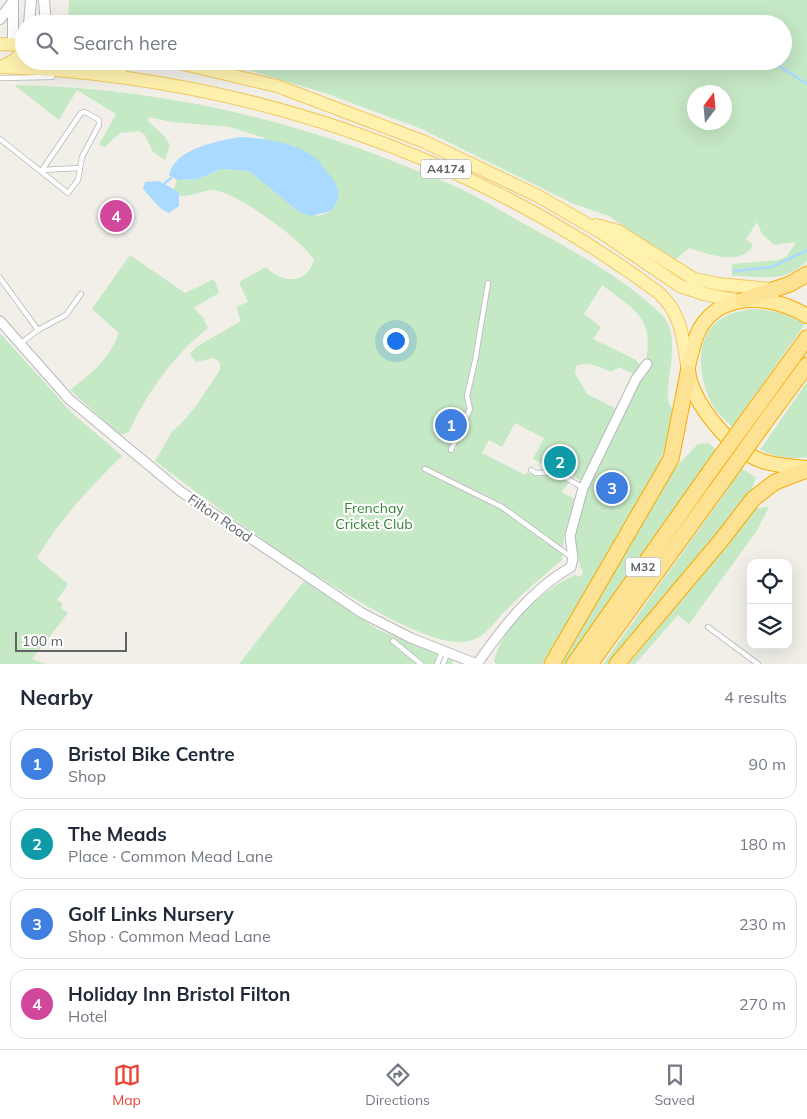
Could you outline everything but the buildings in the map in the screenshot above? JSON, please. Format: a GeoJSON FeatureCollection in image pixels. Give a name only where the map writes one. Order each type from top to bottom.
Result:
{"type":"FeatureCollection","features":[{"type":"Feature","properties":{"kind":"highway"},"geometry":{"type":"LineString","coordinates":[[805,467],[777,465],[760,460],[747,453],[721,432],[706,414],[688,372],[694,342],[701,326],[710,314],[741,300],[790,284],[807,274]]}},
{"type":"Feature","properties":{"kind":"highway"},"geometry":{"type":"LineString","coordinates":[[741,300],[772,301],[789,306],[807,316]]}},
{"type":"Feature","properties":{"kind":"highway","name":"M32"},"geometry":{"type":"LineString","coordinates":[[574,664],[807,338]]}},
{"type":"Feature","properties":{"kind":"highway","name":"M32"},"geometry":{"type":"LineString","coordinates":[[590,664],[807,365]]}},
{"type":"Feature","properties":{"kind":"highway","name":"M32"},"geometry":{"type":"LineString","coordinates":[[552,664],[671,459],[688,372]]}},
{"type":"Feature","properties":{"kind":"highway"},"geometry":{"type":"LineString","coordinates":[[617,664],[723,538],[752,499],[774,482],[805,467]]}},
{"type":"Feature","properties":{"kind":"main road","name":"A4174"},"geometry":{"type":"LineString","coordinates":[[0,67],[13,61],[15,54]]}},
{"type":"Feature","properties":{"kind":"main road","name":"A4174"},"geometry":{"type":"LineString","coordinates":[[0,67],[15,68]]}},
{"type":"Feature","properties":{"kind":"main road","name":"A4174"},"geometry":{"type":"LineString","coordinates":[[41,70],[128,77],[222,94],[303,116],[446,168],[501,195],[557,227],[622,267],[670,303],[681,325],[688,372]]}},
{"type":"Feature","properties":{"kind":"main road","name":"A4174"},"geometry":{"type":"LineString","coordinates":[[114,70],[128,77]]}},
{"type":"Feature","properties":{"kind":"main road","name":"A4174"},"geometry":{"type":"LineString","coordinates":[[209,70],[269,84],[378,123],[479,166],[584,222],[680,286],[704,294],[741,300]]}},
{"type":"Feature","properties":{"kind":"main road","name":"A4174"},"geometry":{"type":"LineString","coordinates":[[584,222],[618,231],[694,279],[719,284],[775,289]]}},
{"type":"Feature","properties":{"kind":"street"},"geometry":{"type":"LineString","coordinates":[[30,15],[31,0]]}},
{"type":"Feature","properties":{"kind":"street"},"geometry":{"type":"LineString","coordinates":[[44,0],[45,15]]}},
{"type":"Feature","properties":{"kind":"street"},"geometry":{"type":"LineString","coordinates":[[0,19],[13,1]]}},
{"type":"Feature","properties":{"kind":"street"},"geometry":{"type":"LineString","coordinates":[[13,1],[15,24]]}},
{"type":"Feature","properties":{"kind":"street","name":"Filton Road"},"geometry":{"type":"LineString","coordinates":[[0,321],[69,399],[180,491],[362,613],[395,631],[477,664]]}},
{"type":"Feature","properties":{"kind":"street"},"geometry":{"type":"LineString","coordinates":[[477,664],[514,614],[548,581],[571,567],[573,558],[570,536],[583,488],[636,380],[647,364]]}},
{"type":"Feature","properties":{"kind":"lane"},"geometry":{"type":"LineString","coordinates":[[0,78],[95,74]]}},
{"type":"Feature","properties":{"kind":"lane"},"geometry":{"type":"LineString","coordinates":[[0,139],[42,170],[68,193],[78,180],[82,157],[99,125],[99,120],[85,112],[81,113],[42,170]]}},
{"type":"Feature","properties":{"kind":"lane"},"geometry":{"type":"LineString","coordinates":[[42,170],[79,168]]}},
{"type":"Feature","properties":{"kind":"lane"},"geometry":{"type":"LineString","coordinates":[[0,278],[38,330]]}},
{"type":"Feature","properties":{"kind":"lane"},"geometry":{"type":"LineString","coordinates":[[451,450],[470,409],[467,396],[488,283]]}},
{"type":"Feature","properties":{"kind":"lane"},"geometry":{"type":"LineString","coordinates":[[20,344],[38,330],[66,315],[81,294]]}},
{"type":"Feature","properties":{"kind":"lane"},"geometry":{"type":"LineString","coordinates":[[425,470],[502,507],[573,558]]}},
{"type":"Feature","properties":{"kind":"lane"},"geometry":{"type":"LineString","coordinates":[[531,470],[536,473],[546,471],[560,474],[583,488]]}},
{"type":"Feature","properties":{"kind":"lane"},"geometry":{"type":"LineString","coordinates":[[708,627],[758,664]]}},
{"type":"Feature","properties":{"kind":"lane"},"geometry":{"type":"LineString","coordinates":[[393,641],[421,664]]}},
{"type":"Feature","properties":{"kind":"lane"},"geometry":{"type":"LineString","coordinates":[[437,664],[446,651]]}},
{"type":"Feature","properties":{"kind":"lane"},"geometry":{"type":"LineString","coordinates":[[443,664],[446,651]]}},
{"type":"Feature","properties":{"kind":"green space"},"geometry":{"type":"Polygon","coordinates":[[[69,0],[807,0],[807,261],[789,273],[780,276],[732,276],[732,264],[778,260],[787,256],[796,242],[774,245],[762,234],[757,222],[746,239],[753,245],[748,252],[741,256],[724,257],[689,248],[674,261],[609,216],[574,204],[422,129],[325,93],[248,70],[792,70],[792,15],[68,15],[69,0]]]}},
{"type":"Feature","properties":{"kind":"green space","name":"Frenchay Cricket Club"},"geometry":{"type":"Polygon","coordinates":[[[14,85],[113,91],[162,98],[259,118],[307,131],[354,147],[459,188],[482,200],[596,265],[630,288],[660,313],[668,324],[672,337],[668,401],[672,408],[662,457],[650,485],[542,664],[496,664],[494,661],[505,635],[526,610],[563,581],[575,575],[580,577],[583,573],[572,543],[585,490],[643,375],[647,357],[647,331],[643,321],[628,304],[602,285],[584,314],[601,327],[593,339],[636,360],[640,365],[635,375],[619,367],[611,372],[589,364],[576,366],[575,373],[587,394],[617,409],[581,481],[570,474],[569,452],[551,452],[550,468],[533,459],[544,438],[515,423],[502,447],[489,440],[482,453],[525,475],[527,472],[538,477],[548,472],[570,482],[561,492],[575,499],[564,536],[562,560],[540,578],[481,636],[469,641],[442,639],[404,625],[359,601],[310,571],[262,539],[155,461],[173,430],[181,424],[196,406],[220,370],[220,362],[213,358],[196,362],[190,354],[196,347],[241,321],[236,307],[248,302],[239,282],[266,267],[286,279],[300,278],[310,268],[314,260],[297,241],[238,199],[214,190],[181,196],[174,189],[177,180],[198,179],[221,169],[249,171],[299,212],[319,216],[332,211],[337,203],[283,144],[266,141],[264,138],[230,127],[171,122],[149,117],[148,121],[165,137],[170,145],[165,160],[153,152],[145,135],[139,131],[120,133],[105,147],[99,145],[116,114],[77,90],[59,120],[14,85]]]}},
{"type":"Feature","properties":{"kind":"green space"},"geometry":{"type":"Polygon","coordinates":[[[130,255],[185,293],[214,279],[219,293],[193,308],[203,317],[208,328],[184,350],[162,375],[144,402],[129,432],[120,435],[70,390],[105,359],[115,343],[119,333],[92,309],[130,255]]]}},
{"type":"Feature","properties":{"kind":"green space"},"geometry":{"type":"Polygon","coordinates":[[[752,309],[780,313],[805,324],[732,427],[716,411],[709,397],[702,373],[702,348],[706,336],[713,326],[723,318],[733,313],[752,309]]]}},
{"type":"Feature","properties":{"kind":"green space"},"geometry":{"type":"Polygon","coordinates":[[[0,333],[71,412],[122,456],[76,504],[55,530],[37,558],[68,584],[57,600],[63,604],[61,608],[68,613],[32,659],[46,664],[0,664],[0,333]]]}},
{"type":"Feature","properties":{"kind":"green space"},"geometry":{"type":"Polygon","coordinates":[[[807,382],[807,457],[783,457],[760,450],[807,382]]]}},
{"type":"Feature","properties":{"kind":"green space"},"geometry":{"type":"Polygon","coordinates":[[[708,443],[717,450],[566,664],[559,664],[675,468],[698,444],[708,443]]]}},
{"type":"Feature","properties":{"kind":"green space"},"geometry":{"type":"Polygon","coordinates":[[[742,469],[756,477],[748,501],[611,664],[603,664],[742,469]]]}},
{"type":"Feature","properties":{"kind":"green space"},"geometry":{"type":"Polygon","coordinates":[[[769,507],[756,532],[689,624],[678,615],[635,664],[629,664],[756,508],[769,507]]]}},
{"type":"Feature","properties":{"kind":"green space"},"geometry":{"type":"Polygon","coordinates":[[[304,581],[377,629],[453,661],[452,664],[239,664],[304,581]]]}},
{"type":"Feature","properties":{"kind":"water"},"geometry":{"type":"Polygon","coordinates":[[[240,137],[270,140],[290,145],[316,158],[337,187],[337,201],[332,211],[310,216],[299,212],[249,171],[221,169],[198,179],[177,180],[169,175],[173,166],[188,152],[198,147],[240,137]]]}},
{"type":"Feature","properties":{"kind":"water"},"geometry":{"type":"Polygon","coordinates":[[[159,181],[179,192],[179,206],[169,213],[160,208],[143,189],[145,182],[159,181]]]}},
{"type":"Feature","properties":{"kind":"waterway"},"geometry":{"type":"LineString","coordinates":[[785,70],[807,84]]}},
{"type":"Feature","properties":{"kind":"waterway"},"geometry":{"type":"LineString","coordinates":[[165,183],[171,178]]}},
{"type":"Feature","properties":{"kind":"waterway"},"geometry":{"type":"LineString","coordinates":[[735,271],[772,267],[807,250]]}},
{"type":"Feature","properties":{"kind":"place","name":"Holiday Inn Bristol Filton"},"geometry":{"type":"Point","coordinates":[116,216]}},
{"type":"Feature","properties":{"kind":"place","name":"Bristol Bike Centre"},"geometry":{"type":"Point","coordinates":[451,425]}},
{"type":"Feature","properties":{"kind":"place","name":"The Meads"},"geometry":{"type":"Point","coordinates":[560,462]}},
{"type":"Feature","properties":{"kind":"place","name":"Golf Links Nursery"},"geometry":{"type":"Point","coordinates":[612,488]}}]}
